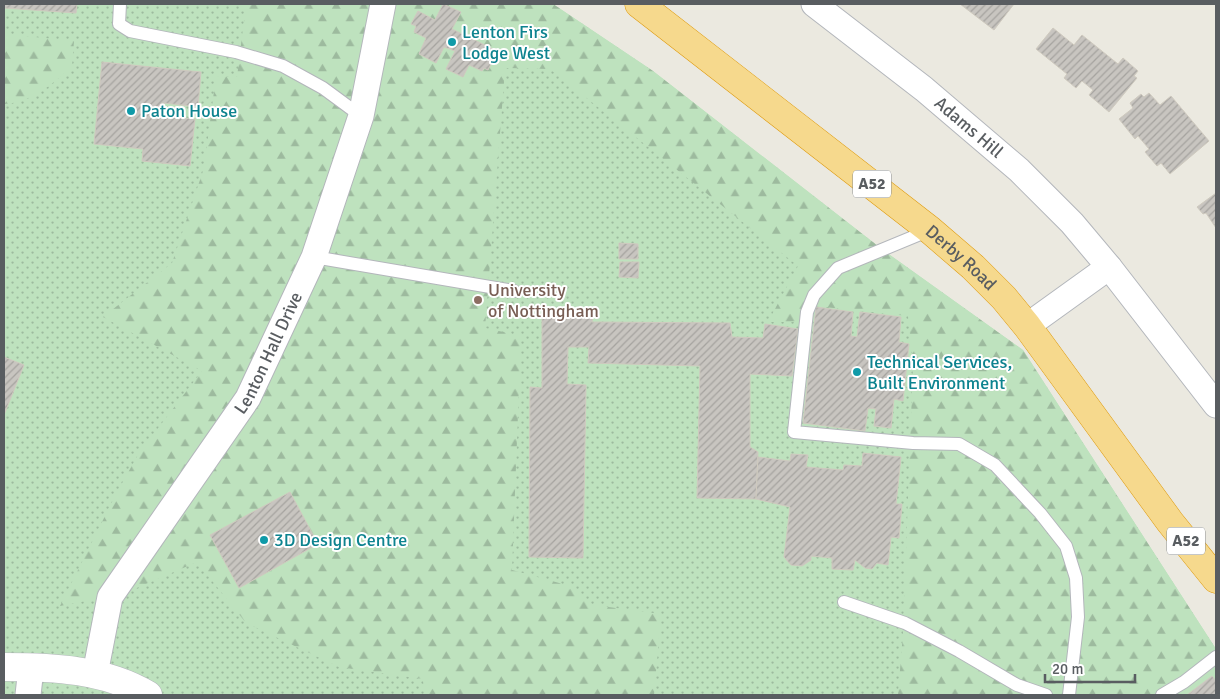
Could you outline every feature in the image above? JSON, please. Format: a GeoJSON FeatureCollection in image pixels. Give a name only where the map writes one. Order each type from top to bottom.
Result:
{"type":"FeatureCollection","features":[{"type":"Feature","properties":{"kind":"highway","name":"Derby Road"},"geometry":{"type":"LineString","coordinates":[[639,4],[930,230],[973,267],[1004,298],[1028,326],[1170,522],[1216,579]]}},
{"type":"Feature","properties":{"kind":"street","name":"Lenton Hall Drive"},"geometry":{"type":"LineString","coordinates":[[95,674],[110,596],[248,398],[314,257],[361,116],[383,4]]}},
{"type":"Feature","properties":{"kind":"street","name":"Adams Hill"},"geometry":{"type":"LineString","coordinates":[[814,4],[924,89],[1019,170],[1072,223],[1109,267],[1216,405]]}},
{"type":"Feature","properties":{"kind":"street"},"geometry":{"type":"LineString","coordinates":[[1028,326],[1109,267]]}},
{"type":"Feature","properties":{"kind":"street"},"geometry":{"type":"LineString","coordinates":[[4,667],[95,674],[119,680],[148,695]]}},
{"type":"Feature","properties":{"kind":"street"},"geometry":{"type":"LineString","coordinates":[[28,695],[31,668]]}},
{"type":"Feature","properties":{"kind":"lane"},"geometry":{"type":"LineString","coordinates":[[120,4],[119,24],[130,31],[236,52],[283,66],[323,88],[361,116]]}},
{"type":"Feature","properties":{"kind":"lane"},"geometry":{"type":"LineString","coordinates":[[930,230],[838,268],[814,295],[807,312],[794,432],[913,443],[958,444],[995,465],[1040,513],[1066,546],[1076,578],[1078,617],[1069,695]]}},
{"type":"Feature","properties":{"kind":"lane"},"geometry":{"type":"LineString","coordinates":[[314,257],[514,291]]}},
{"type":"Feature","properties":{"kind":"lane"},"geometry":{"type":"LineString","coordinates":[[844,602],[905,623],[1018,685],[1046,695]]}},
{"type":"Feature","properties":{"kind":"lane"},"geometry":{"type":"LineString","coordinates":[[1162,695],[1184,682],[1216,657]]}},
{"type":"Feature","properties":{"kind":"green space","name":"University of Nottingham"},"geometry":{"type":"Polygon","coordinates":[[[4,4],[553,4],[653,71],[883,250],[1023,350],[1216,649],[1216,695],[4,695],[4,4]]]}},
{"type":"Feature","properties":{"kind":"green space"},"geometry":{"type":"Polygon","coordinates":[[[246,4],[553,4],[653,71],[883,250],[1023,350],[1216,649],[1216,695],[898,695],[903,633],[913,365],[908,316],[815,306],[812,322],[768,322],[798,266],[550,69],[505,68],[485,328],[521,336],[512,570],[570,586],[593,605],[661,614],[654,695],[424,695],[423,679],[339,667],[246,623],[197,562],[125,593],[60,606],[116,494],[139,453],[202,371],[103,317],[172,263],[204,168],[216,76],[237,77],[246,4]]]}},
{"type":"Feature","properties":{"kind":"green space"},"geometry":{"type":"Polygon","coordinates":[[[4,34],[74,41],[72,66],[41,91],[23,100],[4,104],[4,34]]]}},
{"type":"Feature","properties":{"kind":"building"},"geometry":{"type":"Polygon","coordinates":[[[4,4],[77,4],[76,13],[4,8],[4,4]]]}},
{"type":"Feature","properties":{"kind":"building","name":"Lenton Firs Lodge West"},"geometry":{"type":"Polygon","coordinates":[[[443,4],[461,12],[452,29],[493,49],[491,51],[496,54],[488,70],[484,68],[482,71],[469,65],[463,77],[446,69],[455,51],[444,47],[436,63],[419,54],[426,38],[414,32],[416,26],[411,24],[418,11],[435,20],[443,4]]]}},
{"type":"Feature","properties":{"kind":"building"},"geometry":{"type":"Polygon","coordinates":[[[960,4],[1014,4],[994,30],[960,4]]]}},
{"type":"Feature","properties":{"kind":"building"},"geometry":{"type":"Polygon","coordinates":[[[1053,28],[1074,45],[1082,35],[1118,64],[1123,58],[1138,71],[1134,76],[1137,78],[1109,112],[1089,95],[1093,90],[1082,81],[1076,88],[1064,78],[1067,74],[1036,49],[1053,28]]]}},
{"type":"Feature","properties":{"kind":"building","name":"Paton House"},"geometry":{"type":"Polygon","coordinates":[[[102,62],[201,72],[198,107],[164,103],[163,116],[195,119],[190,166],[142,161],[143,149],[94,144],[102,62]]]}},
{"type":"Feature","properties":{"kind":"building"},"geometry":{"type":"Polygon","coordinates":[[[1149,93],[1160,105],[1171,96],[1209,141],[1170,174],[1161,163],[1157,166],[1145,152],[1149,149],[1138,136],[1135,139],[1119,119],[1133,108],[1130,103],[1141,94],[1144,97],[1149,93]]]}},
{"type":"Feature","properties":{"kind":"building"},"geometry":{"type":"Polygon","coordinates":[[[1216,193],[1216,228],[1206,213],[1203,214],[1197,207],[1216,193]]]}},
{"type":"Feature","properties":{"kind":"building"},"geometry":{"type":"Polygon","coordinates":[[[619,243],[638,244],[638,259],[619,259],[619,243]]]}},
{"type":"Feature","properties":{"kind":"building"},"geometry":{"type":"Polygon","coordinates":[[[620,262],[639,262],[638,278],[619,277],[620,262]]]}},
{"type":"Feature","properties":{"kind":"building","name":"Technical Services, Built Environment"},"geometry":{"type":"Polygon","coordinates":[[[816,307],[853,312],[851,336],[857,337],[860,312],[901,317],[899,342],[909,344],[903,401],[894,399],[891,428],[874,426],[876,409],[868,408],[865,431],[803,423],[816,307]]]}},
{"type":"Feature","properties":{"kind":"building"},"geometry":{"type":"Polygon","coordinates":[[[593,315],[592,322],[730,323],[732,337],[763,338],[765,324],[798,329],[792,376],[750,374],[750,447],[758,452],[756,499],[697,498],[700,366],[588,363],[589,347],[568,347],[567,384],[586,385],[583,558],[529,557],[530,387],[542,388],[542,316],[593,315]]]}},
{"type":"Feature","properties":{"kind":"building"},"geometry":{"type":"Polygon","coordinates":[[[4,357],[24,365],[4,415],[4,357]]]}},
{"type":"Feature","properties":{"kind":"building"},"geometry":{"type":"Polygon","coordinates":[[[863,453],[901,457],[896,504],[902,504],[899,538],[891,537],[888,565],[877,563],[872,569],[865,568],[855,560],[853,570],[832,569],[832,558],[811,556],[811,560],[802,566],[791,565],[784,557],[790,507],[756,499],[758,457],[790,461],[791,454],[808,455],[806,467],[843,470],[844,465],[862,466],[863,453]]]}},
{"type":"Feature","properties":{"kind":"building","name":"3D Design Centre"},"geometry":{"type":"Polygon","coordinates":[[[290,492],[318,544],[239,588],[210,535],[290,492]]]}},
{"type":"Feature","properties":{"kind":"building"},"geometry":{"type":"Polygon","coordinates":[[[1212,676],[1216,681],[1216,695],[1187,695],[1212,676]]]}},
{"type":"Feature","properties":{"kind":"place","name":"Lenton Firs Lodge West"},"geometry":{"type":"Point","coordinates":[452,42]}},
{"type":"Feature","properties":{"kind":"place","name":"Paton House"},"geometry":{"type":"Point","coordinates":[131,111]}},
{"type":"Feature","properties":{"kind":"place","name":"University of Nottingham"},"geometry":{"type":"Point","coordinates":[478,300]}},
{"type":"Feature","properties":{"kind":"place","name":"Technical Services, Built Environment"},"geometry":{"type":"Point","coordinates":[857,372]}},
{"type":"Feature","properties":{"kind":"place","name":"3D Design Centre"},"geometry":{"type":"Point","coordinates":[264,540]}}]}
